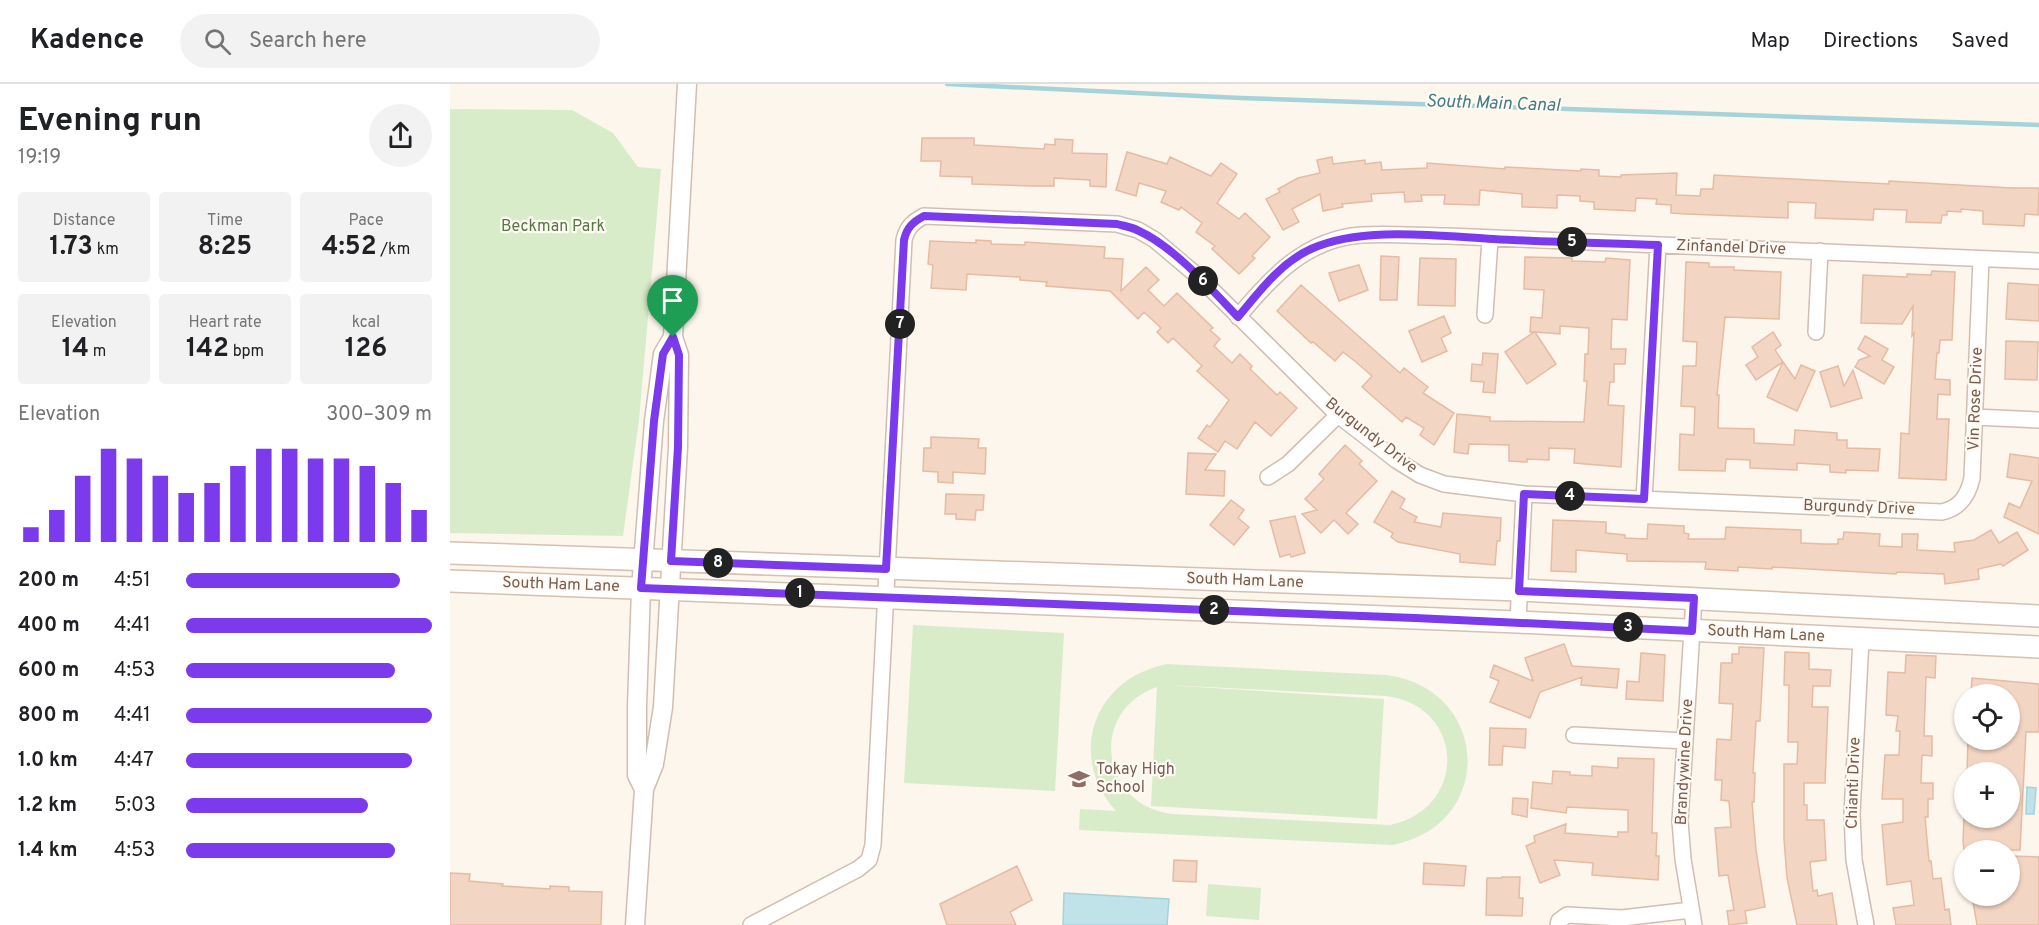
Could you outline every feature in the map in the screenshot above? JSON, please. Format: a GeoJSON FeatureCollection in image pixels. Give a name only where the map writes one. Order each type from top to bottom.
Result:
{"type":"FeatureCollection","features":[{"type":"Feature","properties":{"kind":"main road","name":"South Ham Lane"},"geometry":{"type":"LineString","coordinates":[[450,553],[1519,591],[2039,616]]}},
{"type":"Feature","properties":{"kind":"main road","name":"South Ham Lane"},"geometry":{"type":"LineString","coordinates":[[450,581],[1518,622],[2039,647]]}},
{"type":"Feature","properties":{"kind":"street"},"geometry":{"type":"LineString","coordinates":[[636,925],[644,789],[654,765],[663,707],[678,447],[679,355],[673,337],[687,84]]}},
{"type":"Feature","properties":{"kind":"street","name":"Burgundy Drive"},"geometry":{"type":"LineString","coordinates":[[886,569],[904,240],[913,222],[924,216],[1117,224],[1138,230],[1155,240],[1200,278],[1338,415],[1396,460],[1420,475],[1444,484],[1524,494],[1930,511]]}},
{"type":"Feature","properties":{"kind":"street","name":"Zinfandel Drive"},"geometry":{"type":"LineString","coordinates":[[1238,317],[1262,287],[1286,265],[1310,249],[1333,240],[1360,235],[1449,236],[2039,261]]}},
{"type":"Feature","properties":{"kind":"street"},"geometry":{"type":"LineString","coordinates":[[1485,315],[1490,239]]}},
{"type":"Feature","properties":{"kind":"street"},"geometry":{"type":"LineString","coordinates":[[1644,499],[1658,245]]}},
{"type":"Feature","properties":{"kind":"street"},"geometry":{"type":"LineString","coordinates":[[1816,332],[1820,251]]}},
{"type":"Feature","properties":{"kind":"street","name":"Vin Rose Drive"},"geometry":{"type":"LineString","coordinates":[[1930,511],[1953,509],[1964,500],[1972,478],[1981,259]]}},
{"type":"Feature","properties":{"kind":"street"},"geometry":{"type":"LineString","coordinates":[[644,789],[637,775],[641,588],[654,421],[663,354],[673,337]]}},
{"type":"Feature","properties":{"kind":"street"},"geometry":{"type":"LineString","coordinates":[[1268,477],[1288,464],[1338,415]]}},
{"type":"Feature","properties":{"kind":"street"},"geometry":{"type":"LineString","coordinates":[[1975,417],[2039,420]]}},
{"type":"Feature","properties":{"kind":"street"},"geometry":{"type":"LineString","coordinates":[[1518,622],[1524,494]]}},
{"type":"Feature","properties":{"kind":"street"},"geometry":{"type":"LineString","coordinates":[[751,925],[858,869],[869,860],[873,844],[886,569]]}},
{"type":"Feature","properties":{"kind":"street","name":"Brandywine Drive"},"geometry":{"type":"LineString","coordinates":[[1692,917],[1680,821],[1694,598]]}},
{"type":"Feature","properties":{"kind":"street","name":"Chianti Drive"},"geometry":{"type":"LineString","coordinates":[[1861,639],[1852,814],[1854,860],[1866,925]]}},
{"type":"Feature","properties":{"kind":"street"},"geometry":{"type":"LineString","coordinates":[[1574,735],[1685,741]]}},
{"type":"Feature","properties":{"kind":"street"},"geometry":{"type":"LineString","coordinates":[[1558,925],[1559,921],[1567,915],[1622,918],[1692,917]]}},
{"type":"Feature","properties":{"kind":"green space","name":"Beckman Park"},"geometry":{"type":"Polygon","coordinates":[[[450,109],[572,110],[613,133],[638,167],[661,169],[639,420],[623,536],[450,533],[450,109]]]}},
{"type":"Feature","properties":{"kind":"green space"},"geometry":{"type":"Polygon","coordinates":[[[913,625],[1064,633],[1055,791],[904,783],[913,625]]]}},
{"type":"Feature","properties":{"kind":"green space"},"geometry":{"type":"Polygon","coordinates":[[[1167,664],[1387,675],[1421,686],[1446,705],[1462,730],[1467,758],[1464,787],[1450,812],[1426,833],[1392,845],[1079,830],[1080,809],[1116,811],[1101,789],[1093,767],[1091,744],[1095,722],[1106,702],[1121,685],[1142,672],[1167,664]],[[1166,685],[1384,699],[1377,819],[1151,806],[1157,687],[1135,699],[1120,716],[1112,735],[1112,756],[1117,776],[1130,794],[1148,807],[1172,814],[1390,825],[1416,815],[1434,800],[1444,780],[1447,758],[1443,737],[1431,718],[1412,704],[1386,696],[1166,685]]]}},
{"type":"Feature","properties":{"kind":"green space"},"geometry":{"type":"Polygon","coordinates":[[[1208,884],[1261,888],[1259,920],[1206,916],[1208,884]]]}},
{"type":"Feature","properties":{"kind":"water"},"geometry":{"type":"Polygon","coordinates":[[[2027,787],[2036,788],[2034,814],[2026,814],[2027,787]]]}},
{"type":"Feature","properties":{"kind":"water"},"geometry":{"type":"Polygon","coordinates":[[[1064,893],[1169,899],[1167,925],[1063,925],[1064,893]]]}},
{"type":"Feature","properties":{"kind":"building"},"geometry":{"type":"Polygon","coordinates":[[[922,138],[974,138],[974,145],[1044,149],[1045,144],[1055,145],[1055,139],[1073,140],[1072,153],[1107,154],[1106,187],[1090,186],[1090,180],[1054,178],[1054,186],[1032,186],[972,184],[972,177],[940,176],[941,161],[921,161],[922,138]]]}},
{"type":"Feature","properties":{"kind":"building"},"geometry":{"type":"Polygon","coordinates":[[[1127,152],[1167,164],[1170,157],[1211,176],[1221,163],[1237,174],[1217,203],[1239,219],[1245,213],[1270,237],[1252,256],[1255,258],[1239,274],[1212,249],[1215,246],[1196,232],[1202,223],[1181,207],[1179,210],[1161,202],[1166,191],[1139,183],[1136,196],[1116,190],[1127,152]]]}},
{"type":"Feature","properties":{"kind":"building"},"geometry":{"type":"Polygon","coordinates":[[[1332,157],[1333,164],[1365,160],[1365,164],[1381,162],[1382,170],[1427,168],[1427,163],[1505,169],[1505,167],[1599,170],[1599,176],[1621,177],[1621,175],[1677,173],[1676,195],[1700,196],[1701,189],[1713,189],[1714,175],[1889,184],[1889,181],[2039,188],[2038,215],[2025,214],[2024,226],[1983,224],[1983,211],[1961,209],[1961,212],[1947,211],[1947,215],[1942,215],[1941,223],[1906,222],[1907,210],[1874,209],[1873,220],[1815,218],[1816,203],[1788,202],[1788,218],[1687,214],[1671,213],[1671,205],[1656,204],[1657,199],[1636,198],[1635,211],[1594,209],[1594,202],[1580,201],[1580,196],[1557,195],[1557,208],[1522,207],[1522,194],[1480,190],[1479,205],[1444,204],[1445,195],[1421,195],[1422,201],[1405,202],[1404,192],[1371,194],[1372,201],[1342,204],[1343,207],[1323,211],[1320,194],[1292,209],[1299,222],[1283,230],[1266,199],[1280,192],[1278,189],[1298,178],[1320,173],[1317,160],[1332,157]]]}},
{"type":"Feature","properties":{"kind":"building"},"geometry":{"type":"Polygon","coordinates":[[[976,240],[991,241],[991,244],[1025,245],[1025,242],[1105,247],[1104,258],[1123,259],[1121,291],[1146,267],[1159,280],[1148,290],[1164,306],[1177,293],[1213,328],[1210,330],[1220,339],[1214,346],[1232,363],[1240,354],[1252,366],[1250,369],[1277,395],[1280,392],[1297,408],[1271,436],[1255,422],[1237,449],[1225,441],[1218,452],[1198,438],[1207,425],[1210,427],[1229,400],[1197,371],[1202,366],[1173,338],[1168,343],[1157,332],[1161,328],[1144,312],[1138,319],[1110,291],[1046,286],[1047,282],[1020,280],[1020,277],[967,274],[966,290],[931,288],[933,265],[928,264],[930,241],[976,243],[976,240]]]}},
{"type":"Feature","properties":{"kind":"building"},"geometry":{"type":"Polygon","coordinates":[[[1381,256],[1399,257],[1397,300],[1380,300],[1381,256]]]}},
{"type":"Feature","properties":{"kind":"building"},"geometry":{"type":"Polygon","coordinates":[[[1525,257],[1572,258],[1572,261],[1605,262],[1606,258],[1630,260],[1627,320],[1612,319],[1611,349],[1626,349],[1625,364],[1614,364],[1614,382],[1610,382],[1608,405],[1624,406],[1621,467],[1574,463],[1575,449],[1549,448],[1549,460],[1527,459],[1527,462],[1509,461],[1509,445],[1469,444],[1468,454],[1454,452],[1457,414],[1490,417],[1490,421],[1584,422],[1587,381],[1584,381],[1585,354],[1588,354],[1589,328],[1560,326],[1560,334],[1535,332],[1556,364],[1527,384],[1505,352],[1534,332],[1530,332],[1531,317],[1542,318],[1544,290],[1524,289],[1525,257]]]}},
{"type":"Feature","properties":{"kind":"building"},"geometry":{"type":"Polygon","coordinates":[[[1420,258],[1456,259],[1455,306],[1418,305],[1420,258]]]}},
{"type":"Feature","properties":{"kind":"building"},"geometry":{"type":"Polygon","coordinates":[[[1686,262],[1709,263],[1709,267],[1734,267],[1734,270],[1781,272],[1779,319],[1725,317],[1717,395],[1719,395],[1718,428],[1754,429],[1754,443],[1794,445],[1795,430],[1837,433],[1837,440],[1847,440],[1847,448],[1880,449],[1878,471],[1830,472],[1830,465],[1797,463],[1797,470],[1750,468],[1750,460],[1726,459],[1725,471],[1679,470],[1680,434],[1694,435],[1695,407],[1681,406],[1683,366],[1696,366],[1697,342],[1683,341],[1686,262]]]}},
{"type":"Feature","properties":{"kind":"building"},"geometry":{"type":"Polygon","coordinates":[[[1359,265],[1368,290],[1339,301],[1329,273],[1359,265]]]}},
{"type":"Feature","properties":{"kind":"building"},"geometry":{"type":"Polygon","coordinates":[[[1932,271],[1955,272],[1952,340],[1940,340],[1935,379],[1950,380],[1950,395],[1938,394],[1937,419],[1949,419],[1946,480],[1899,478],[1901,433],[1909,434],[1914,333],[1912,336],[1913,306],[1902,324],[1861,323],[1863,275],[1907,277],[1907,274],[1931,275],[1932,271]]]}},
{"type":"Feature","properties":{"kind":"building"},"geometry":{"type":"Polygon","coordinates":[[[2008,283],[2039,285],[2039,321],[2006,319],[2008,283]]]}},
{"type":"Feature","properties":{"kind":"building"},"geometry":{"type":"Polygon","coordinates":[[[1301,285],[1400,373],[1404,368],[1428,387],[1423,393],[1454,413],[1434,445],[1420,435],[1424,428],[1406,417],[1402,422],[1362,387],[1372,376],[1356,362],[1343,352],[1335,361],[1313,342],[1311,343],[1277,311],[1301,285]]]}},
{"type":"Feature","properties":{"kind":"building"},"geometry":{"type":"Polygon","coordinates":[[[1444,316],[1451,333],[1441,338],[1447,351],[1422,362],[1409,331],[1444,316]]]}},
{"type":"Feature","properties":{"kind":"building"},"geometry":{"type":"Polygon","coordinates":[[[1773,332],[1781,345],[1775,350],[1783,362],[1756,380],[1746,365],[1758,357],[1752,347],[1773,332]]]}},
{"type":"Feature","properties":{"kind":"building"},"geometry":{"type":"Polygon","coordinates":[[[1865,336],[1888,349],[1882,360],[1894,367],[1884,384],[1855,367],[1859,360],[1870,356],[1858,349],[1865,336]]]}},
{"type":"Feature","properties":{"kind":"building"},"geometry":{"type":"Polygon","coordinates":[[[2006,341],[2038,342],[2037,380],[2005,379],[2006,341]]]}},
{"type":"Feature","properties":{"kind":"building"},"geometry":{"type":"Polygon","coordinates":[[[1483,353],[1498,354],[1495,393],[1483,392],[1484,382],[1471,381],[1472,364],[1482,365],[1483,353]]]}},
{"type":"Feature","properties":{"kind":"building"},"geometry":{"type":"Polygon","coordinates":[[[1783,362],[1795,379],[1801,365],[1815,371],[1797,411],[1767,397],[1783,362]]]}},
{"type":"Feature","properties":{"kind":"building"},"geometry":{"type":"Polygon","coordinates":[[[1838,366],[1844,386],[1853,370],[1862,398],[1831,407],[1820,372],[1838,366]]]}},
{"type":"Feature","properties":{"kind":"building"},"geometry":{"type":"Polygon","coordinates":[[[931,437],[979,439],[978,448],[986,448],[985,474],[953,472],[953,483],[938,482],[938,472],[923,471],[924,448],[931,448],[931,437]]]}},
{"type":"Feature","properties":{"kind":"building"},"geometry":{"type":"Polygon","coordinates":[[[1345,445],[1362,461],[1359,464],[1377,481],[1346,513],[1358,524],[1348,534],[1334,520],[1321,533],[1302,514],[1317,510],[1305,499],[1324,479],[1319,474],[1345,445]]]}},
{"type":"Feature","properties":{"kind":"building"},"geometry":{"type":"Polygon","coordinates":[[[1188,453],[1216,454],[1205,470],[1225,471],[1224,496],[1186,494],[1188,453]]]}},
{"type":"Feature","properties":{"kind":"building"},"geometry":{"type":"Polygon","coordinates":[[[2010,454],[2039,458],[2039,534],[2004,517],[2009,503],[2020,508],[2032,481],[2007,477],[2010,454]]]}},
{"type":"Feature","properties":{"kind":"building"},"geometry":{"type":"Polygon","coordinates":[[[1392,491],[1405,499],[1400,508],[1417,517],[1414,522],[1441,527],[1443,513],[1501,518],[1500,541],[1497,541],[1495,565],[1460,562],[1460,554],[1398,542],[1391,537],[1393,533],[1374,522],[1392,491]]]}},
{"type":"Feature","properties":{"kind":"building"},"geometry":{"type":"Polygon","coordinates":[[[946,494],[984,495],[983,510],[976,510],[975,520],[956,519],[956,514],[945,514],[946,494]]]}},
{"type":"Feature","properties":{"kind":"building"},"geometry":{"type":"Polygon","coordinates":[[[1231,500],[1244,510],[1238,518],[1249,527],[1234,545],[1210,525],[1231,500]]]}},
{"type":"Feature","properties":{"kind":"building"},"geometry":{"type":"Polygon","coordinates":[[[1295,516],[1305,553],[1280,557],[1270,521],[1295,516]]]}},
{"type":"Feature","properties":{"kind":"building"},"geometry":{"type":"Polygon","coordinates":[[[1553,520],[1606,522],[1606,533],[1625,535],[1625,538],[1647,539],[1648,524],[1684,526],[1684,533],[1689,534],[1688,539],[1725,539],[1726,527],[1801,530],[1801,543],[1838,544],[1838,539],[1843,539],[1844,532],[1880,534],[1879,546],[1902,547],[1902,534],[1918,534],[1917,550],[1955,552],[1954,543],[1974,540],[1991,530],[1999,543],[2017,532],[2028,550],[2003,566],[2001,564],[1978,569],[1979,579],[1945,584],[1944,574],[1897,572],[1896,574],[1772,567],[1772,569],[1738,567],[1738,571],[1705,569],[1706,562],[1627,561],[1627,554],[1576,550],[1576,572],[1551,571],[1553,520]]]}},
{"type":"Feature","properties":{"kind":"building"},"geometry":{"type":"Polygon","coordinates":[[[1564,644],[1572,666],[1619,669],[1617,688],[1581,685],[1582,677],[1540,692],[1530,718],[1490,702],[1499,681],[1490,677],[1494,665],[1533,681],[1525,658],[1564,644]]]}},
{"type":"Feature","properties":{"kind":"building"},"geometry":{"type":"Polygon","coordinates":[[[1739,647],[1764,648],[1760,721],[1756,721],[1754,802],[1752,802],[1756,850],[1765,907],[1745,911],[1747,923],[1729,925],[1727,911],[1734,910],[1728,875],[1719,876],[1715,828],[1731,827],[1729,801],[1721,800],[1722,780],[1715,780],[1717,739],[1731,740],[1733,704],[1719,703],[1721,663],[1732,663],[1732,654],[1739,654],[1739,647]]]}},
{"type":"Feature","properties":{"kind":"building"},"geometry":{"type":"Polygon","coordinates":[[[1785,652],[1809,653],[1809,669],[1831,670],[1830,686],[1813,686],[1812,707],[1828,707],[1825,783],[1804,783],[1804,805],[1807,805],[1807,820],[1824,820],[1826,860],[1810,862],[1813,891],[1817,890],[1818,896],[1832,893],[1837,925],[1797,925],[1787,878],[1784,839],[1784,764],[1797,764],[1798,742],[1788,742],[1789,685],[1784,685],[1785,652]]]}},
{"type":"Feature","properties":{"kind":"building"},"geometry":{"type":"Polygon","coordinates":[[[1641,653],[1665,655],[1663,701],[1626,699],[1627,681],[1639,682],[1641,653]]]}},
{"type":"Feature","properties":{"kind":"building"},"geometry":{"type":"Polygon","coordinates":[[[1906,655],[1936,656],[1935,678],[1926,677],[1924,736],[1932,736],[1932,756],[1922,755],[1921,783],[1933,783],[1933,799],[1928,799],[1928,817],[1925,817],[1929,861],[1931,861],[1933,879],[1941,878],[1945,910],[1949,909],[1951,925],[1896,925],[1893,908],[1914,905],[1911,881],[1887,885],[1882,825],[1903,822],[1903,799],[1882,799],[1885,755],[1899,755],[1900,731],[1896,731],[1898,716],[1886,715],[1888,672],[1905,673],[1906,655]]]}},
{"type":"Feature","properties":{"kind":"building"},"geometry":{"type":"Polygon","coordinates":[[[1972,678],[2039,684],[2039,732],[2026,732],[2020,850],[2020,840],[1963,840],[1964,828],[2020,828],[2020,762],[1967,762],[1968,750],[2020,750],[2020,684],[1972,684],[1972,678]]]}},
{"type":"Feature","properties":{"kind":"building"},"geometry":{"type":"Polygon","coordinates":[[[1490,728],[1526,729],[1525,748],[1503,746],[1502,765],[1489,765],[1490,728]]]}},
{"type":"Feature","properties":{"kind":"building"},"geometry":{"type":"Polygon","coordinates":[[[1618,758],[1654,759],[1652,833],[1657,833],[1658,880],[1592,875],[1593,863],[1554,860],[1560,875],[1540,883],[1526,846],[1535,842],[1534,836],[1566,824],[1565,833],[1618,837],[1618,832],[1628,832],[1628,810],[1567,807],[1566,813],[1531,808],[1533,782],[1552,784],[1553,771],[1570,772],[1570,775],[1592,776],[1592,766],[1618,768],[1618,758]]]}},
{"type":"Feature","properties":{"kind":"building"},"geometry":{"type":"Polygon","coordinates":[[[1513,798],[1528,799],[1527,817],[1512,814],[1513,798]]]}},
{"type":"Feature","properties":{"kind":"building"},"geometry":{"type":"Polygon","coordinates":[[[2020,856],[2039,857],[2039,925],[1977,925],[1974,906],[2020,906],[2020,856]]]}},
{"type":"Feature","properties":{"kind":"building"},"geometry":{"type":"Polygon","coordinates":[[[1174,860],[1197,861],[1196,882],[1173,881],[1174,860]]]}},
{"type":"Feature","properties":{"kind":"building"},"geometry":{"type":"Polygon","coordinates":[[[1424,863],[1466,866],[1464,886],[1423,884],[1424,863]]]}},
{"type":"Feature","properties":{"kind":"building"},"geometry":{"type":"Polygon","coordinates":[[[1017,866],[1032,900],[1010,912],[1016,925],[947,925],[940,904],[1017,866]]]}},
{"type":"Feature","properties":{"kind":"building"},"geometry":{"type":"Polygon","coordinates":[[[450,873],[470,874],[469,881],[503,884],[502,886],[550,889],[550,886],[569,887],[569,891],[602,892],[601,925],[450,925],[450,873]]]}},
{"type":"Feature","properties":{"kind":"building"},"geometry":{"type":"Polygon","coordinates":[[[1520,877],[1519,898],[1523,898],[1522,916],[1486,915],[1487,878],[1520,877]]]}},
{"type":"Feature","properties":{"kind":"waterway","name":"South Main Canal"},"geometry":{"type":"LineString","coordinates":[[947,84],[1241,98],[2039,125]]}},
{"type":"Feature","properties":{"kind":"place","name":"Tokay High School"},"geometry":{"type":"Point","coordinates":[1079,779]}},
{"type":"Feature","properties":{"kind":"route"},"geometry":{"type":"LineString","coordinates":[[924,216],[1117,224],[1138,230],[1155,240],[1200,278],[1238,317],[1262,287],[1286,265],[1310,249],[1333,240],[1360,235],[1449,236],[1658,245],[1644,499],[1524,494],[1519,591],[1694,598],[1692,631],[885,596],[641,588],[654,421],[663,354],[673,337],[679,355],[678,447],[671,561],[886,569],[904,240],[913,222],[924,216]]}}]}
